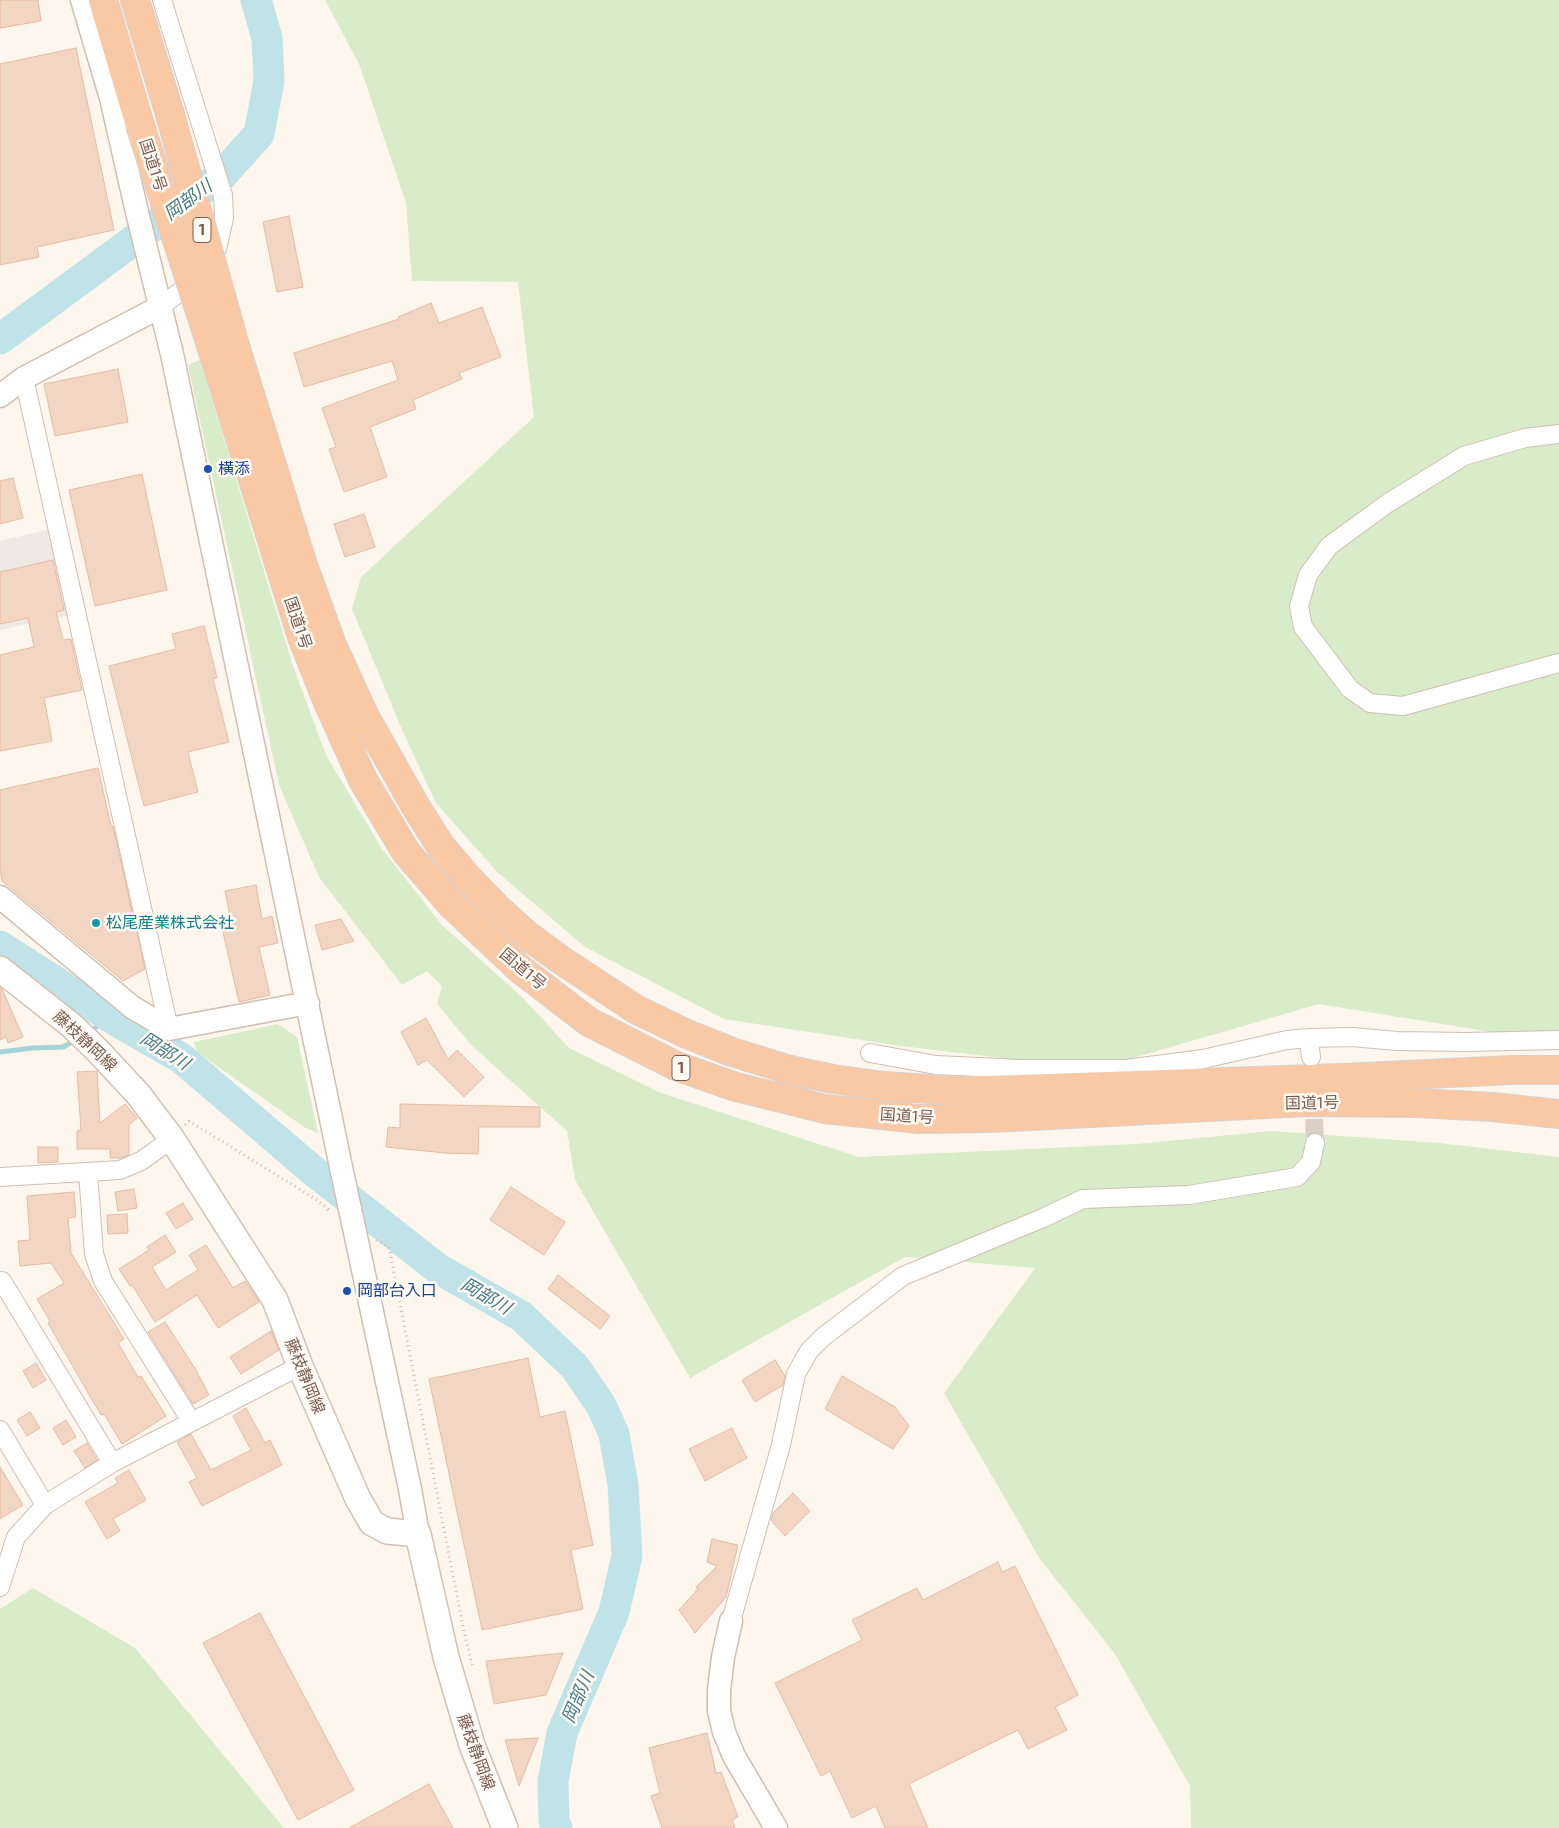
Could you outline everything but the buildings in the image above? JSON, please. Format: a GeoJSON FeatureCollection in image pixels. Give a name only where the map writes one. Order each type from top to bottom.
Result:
{"type":"FeatureCollection","features":[{"type":"Feature","properties":{"kind":"highway","name":"国道1号"},"geometry":{"type":"LineString","coordinates":[[103,0],[140,125],[332,645],[365,717],[416,808],[440,845],[467,877],[528,936],[638,1010],[687,1034],[732,1052],[790,1070],[884,1086],[962,1091],[1342,1078],[1512,1070],[1559,1070]]}},
{"type":"Feature","properties":{"kind":"highway","name":"国道1号"},"geometry":{"type":"LineString","coordinates":[[135,0],[168,111],[226,354],[302,637],[327,700],[363,780],[406,852],[451,904],[520,969],[589,1022],[676,1066],[736,1087],[825,1109],[918,1119],[1000,1118],[1306,1102],[1417,1102],[1559,1114]]}},
{"type":"Feature","properties":{"kind":"main road","name":"藤枝静岡線"},"geometry":{"type":"LineString","coordinates":[[0,969],[71,1025],[138,1094],[172,1139],[275,1300],[300,1366],[358,1499],[372,1523],[387,1531],[418,1534],[451,1675],[472,1745],[505,1828]]}},
{"type":"Feature","properties":{"kind":"street"},"geometry":{"type":"LineString","coordinates":[[82,0],[111,98],[172,354],[418,1534]]}},
{"type":"Feature","properties":{"kind":"street"},"geometry":{"type":"LineString","coordinates":[[0,396],[24,378],[160,307],[185,288],[217,249],[224,218],[223,194],[162,0]]}},
{"type":"Feature","properties":{"kind":"street"},"geometry":{"type":"LineString","coordinates":[[24,378],[169,1029]]}},
{"type":"Feature","properties":{"kind":"street"},"geometry":{"type":"LineString","coordinates":[[1559,434],[1525,438],[1464,456],[1388,503],[1329,546],[1308,575],[1299,606],[1303,628],[1350,689],[1370,703],[1402,706],[1559,663]]}},
{"type":"Feature","properties":{"kind":"street"},"geometry":{"type":"LineString","coordinates":[[0,897],[132,1007],[169,1029],[308,1003]]}},
{"type":"Feature","properties":{"kind":"street"},"geometry":{"type":"LineString","coordinates":[[870,1053],[936,1065],[1021,1069],[1126,1069],[1204,1058],[1287,1040],[1309,1038],[1352,1037],[1397,1041],[1466,1042],[1559,1040]]}},
{"type":"Feature","properties":{"kind":"street"},"geometry":{"type":"LineString","coordinates":[[1309,1038],[1311,1057]]}},
{"type":"Feature","properties":{"kind":"street"},"geometry":{"type":"LineString","coordinates":[[0,1177],[120,1170],[141,1161],[172,1139]]}},
{"type":"Feature","properties":{"kind":"street"},"geometry":{"type":"LineString","coordinates":[[776,1828],[734,1756],[724,1732],[719,1711],[719,1690],[723,1657],[731,1621],[780,1445],[796,1374],[809,1351],[823,1337],[903,1276],[1043,1218],[1083,1199],[1189,1195],[1297,1177],[1311,1162],[1315,1143]]}},
{"type":"Feature","properties":{"kind":"street"},"geometry":{"type":"LineString","coordinates":[[88,1172],[94,1254],[103,1281],[191,1421]]}},
{"type":"Feature","properties":{"kind":"street"},"geometry":{"type":"LineString","coordinates":[[0,1282],[2,1282],[112,1463]]}},
{"type":"Feature","properties":{"kind":"street"},"geometry":{"type":"LineString","coordinates":[[2,1576],[16,1537],[45,1505],[112,1463],[300,1366]]}},
{"type":"Feature","properties":{"kind":"street"},"geometry":{"type":"LineString","coordinates":[[0,1430],[45,1505]]}},
{"type":"Feature","properties":{"kind":"shaded area"},"geometry":{"type":"Polygon","coordinates":[[[51,529],[70,615],[0,630],[0,541],[51,529]]]}},
{"type":"Feature","properties":{"kind":"green space"},"geometry":{"type":"Polygon","coordinates":[[[325,0],[1559,0],[1559,1043],[1319,1004],[1095,1069],[901,1046],[724,1019],[585,947],[497,872],[436,803],[403,732],[352,609],[361,577],[534,417],[518,282],[412,281],[406,203],[359,64],[325,0]]]}},
{"type":"Feature","properties":{"kind":"green space"},"geometry":{"type":"Polygon","coordinates":[[[200,360],[292,663],[326,755],[382,849],[442,925],[523,998],[569,1048],[661,1093],[859,1157],[1136,1144],[1271,1131],[1439,1143],[1559,1157],[1559,1828],[1191,1828],[1190,1786],[1115,1654],[1040,1559],[944,1393],[1035,1268],[905,1257],[690,1378],[575,1180],[567,1131],[472,1046],[437,1004],[442,986],[427,971],[402,985],[319,877],[279,785],[188,365],[200,360]]]}},
{"type":"Feature","properties":{"kind":"green space"},"geometry":{"type":"Polygon","coordinates":[[[278,1024],[297,1037],[318,1133],[304,1127],[197,1052],[194,1042],[278,1024]]]}},
{"type":"Feature","properties":{"kind":"green space"},"geometry":{"type":"Polygon","coordinates":[[[33,1588],[135,1648],[284,1828],[0,1828],[0,1609],[33,1588]]]}},
{"type":"Feature","properties":{"kind":"waterway","name":"岡部川"},"geometry":{"type":"LineString","coordinates":[[0,339],[222,175],[259,134],[269,81],[267,38],[256,0]]}},
{"type":"Feature","properties":{"kind":"waterway","name":"岡部川"},"geometry":{"type":"LineString","coordinates":[[0,946],[116,1021],[181,1058],[311,1169],[437,1268],[521,1316],[574,1366],[601,1405],[614,1434],[623,1485],[627,1556],[614,1612],[562,1733],[553,1781],[554,1821],[557,1828]]}},
{"type":"Feature","properties":{"kind":"waterway"},"geometry":{"type":"LineString","coordinates":[[89,1032],[102,1023],[116,1021]]}},
{"type":"Feature","properties":{"kind":"waterway"},"geometry":{"type":"LineString","coordinates":[[0,1052],[63,1047],[77,1039]]}},
{"type":"Feature","properties":{"kind":"tunnel"},"geometry":{"type":"LineString","coordinates":[[1313,1092],[1315,1143]]}},
{"type":"Feature","properties":{"kind":"place","name":"横添"},"geometry":{"type":"Point","coordinates":[208,469]}},
{"type":"Feature","properties":{"kind":"place","name":"松尾産業株式会社"},"geometry":{"type":"Point","coordinates":[96,923]}},
{"type":"Feature","properties":{"kind":"place","name":"岡部台入口"},"geometry":{"type":"Point","coordinates":[347,1291]}}]}
